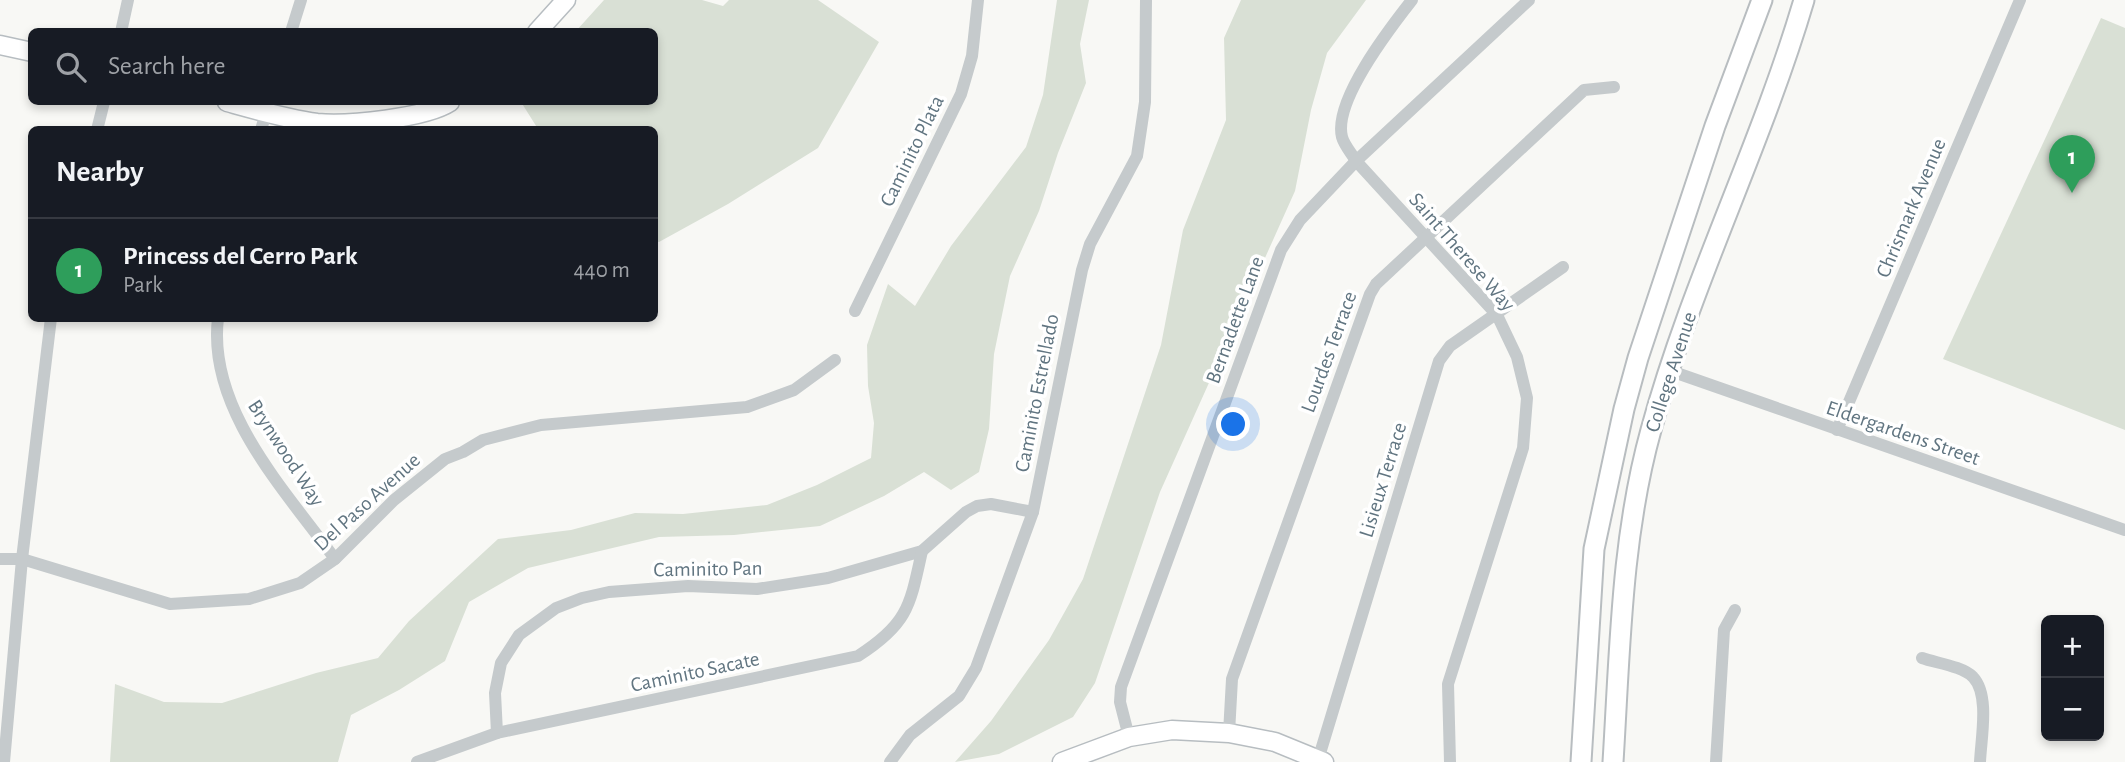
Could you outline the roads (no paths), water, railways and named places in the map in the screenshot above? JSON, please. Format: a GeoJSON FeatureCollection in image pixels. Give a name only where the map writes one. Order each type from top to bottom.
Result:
{"type":"FeatureCollection","features":[{"type":"Feature","properties":{"kind":"main road","name":"College Avenue"},"geometry":{"type":"LineString","coordinates":[[1581,762],[1594,549],[1624,409],[1638,358],[1715,126],[1762,0]]}},
{"type":"Feature","properties":{"kind":"main road","name":"College Avenue"},"geometry":{"type":"LineString","coordinates":[[1613,762],[1625,558],[1650,433],[1668,370],[1804,0]]}},
{"type":"Feature","properties":{"kind":"street"},"geometry":{"type":"LineString","coordinates":[[122,28],[128,0]]}},
{"type":"Feature","properties":{"kind":"street"},"geometry":{"type":"LineString","coordinates":[[292,28],[301,0]]}},
{"type":"Feature","properties":{"kind":"street"},"geometry":{"type":"LineString","coordinates":[[541,28],[566,0]]}},
{"type":"Feature","properties":{"kind":"street","name":"Caminito Plata"},"geometry":{"type":"LineString","coordinates":[[855,311],[961,94],[972,56],[978,0]]}},
{"type":"Feature","properties":{"kind":"street","name":"Caminito Estrellado"},"geometry":{"type":"LineString","coordinates":[[890,762],[911,735],[959,696],[976,668],[1034,512],[1082,270],[1090,244],[1137,156],[1145,102],[1146,0]]}},
{"type":"Feature","properties":{"kind":"street","name":"Saint Therese Way"},"geometry":{"type":"LineString","coordinates":[[1412,0],[1380,41],[1343,110],[1342,137],[1356,161],[1497,315],[1517,357],[1527,398],[1524,448],[1448,684],[1450,762]]}},
{"type":"Feature","properties":{"kind":"street","name":"Bernadette Lane"},"geometry":{"type":"LineString","coordinates":[[1129,737],[1120,702],[1121,687],[1281,250],[1300,220],[1356,161],[1529,0]]}},
{"type":"Feature","properties":{"kind":"street","name":"Chrismark Avenue"},"geometry":{"type":"LineString","coordinates":[[1837,430],[2021,0]]}},
{"type":"Feature","properties":{"kind":"street"},"geometry":{"type":"LineString","coordinates":[[0,45],[28,51]]}},
{"type":"Feature","properties":{"kind":"street","name":"Lourdes Terrace"},"geometry":{"type":"LineString","coordinates":[[1229,733],[1232,679],[1370,294],[1376,284],[1584,90],[1614,87]]}},
{"type":"Feature","properties":{"kind":"street"},"geometry":{"type":"LineString","coordinates":[[98,126],[103,105]]}},
{"type":"Feature","properties":{"kind":"street"},"geometry":{"type":"LineString","coordinates":[[236,105],[265,114],[319,123],[385,120],[439,110],[446,105]]}},
{"type":"Feature","properties":{"kind":"street","name":"Lisieux Terrace"},"geometry":{"type":"LineString","coordinates":[[1321,761],[1439,361],[1450,346],[1563,267]]}},
{"type":"Feature","properties":{"kind":"street"},"geometry":{"type":"LineString","coordinates":[[4,762],[22,559],[51,322]]}},
{"type":"Feature","properties":{"kind":"street","name":"Brynwood Way"},"geometry":{"type":"LineString","coordinates":[[218,322],[216,336],[224,386],[236,415],[254,448],[335,559]]}},
{"type":"Feature","properties":{"kind":"street","name":"Del Paso Avenue"},"geometry":{"type":"LineString","coordinates":[[0,559],[22,559],[170,604],[249,599],[300,583],[335,559],[394,499],[445,458],[463,452],[483,440],[541,425],[747,407],[794,390],[835,360]]}},
{"type":"Feature","properties":{"kind":"street","name":"Eldergardens Street"},"geometry":{"type":"LineString","coordinates":[[1668,370],[2125,530]]}},
{"type":"Feature","properties":{"kind":"street","name":"Caminito Pan"},"geometry":{"type":"LineString","coordinates":[[497,733],[495,693],[501,663],[519,635],[556,608],[608,592],[688,586],[757,589],[828,578],[922,551],[966,512],[977,506],[991,504],[1034,512]]}},
{"type":"Feature","properties":{"kind":"street","name":"Caminito Sacate"},"geometry":{"type":"LineString","coordinates":[[417,762],[497,733],[858,656],[888,635],[911,602],[922,551]]}},
{"type":"Feature","properties":{"kind":"street"},"geometry":{"type":"LineString","coordinates":[[1716,762],[1724,630],[1735,610]]}},
{"type":"Feature","properties":{"kind":"street"},"geometry":{"type":"LineString","coordinates":[[1922,658],[1965,672],[1973,678],[1983,695],[1980,762]]}},
{"type":"Feature","properties":{"kind":"street"},"geometry":{"type":"LineString","coordinates":[[1062,762],[1129,737],[1172,730],[1229,733],[1275,742],[1321,761]]}},
{"type":"Feature","properties":{"kind":"place","name":"Princess del Cerro Park"},"geometry":{"type":"Point","coordinates":[2072,193]}}]}
